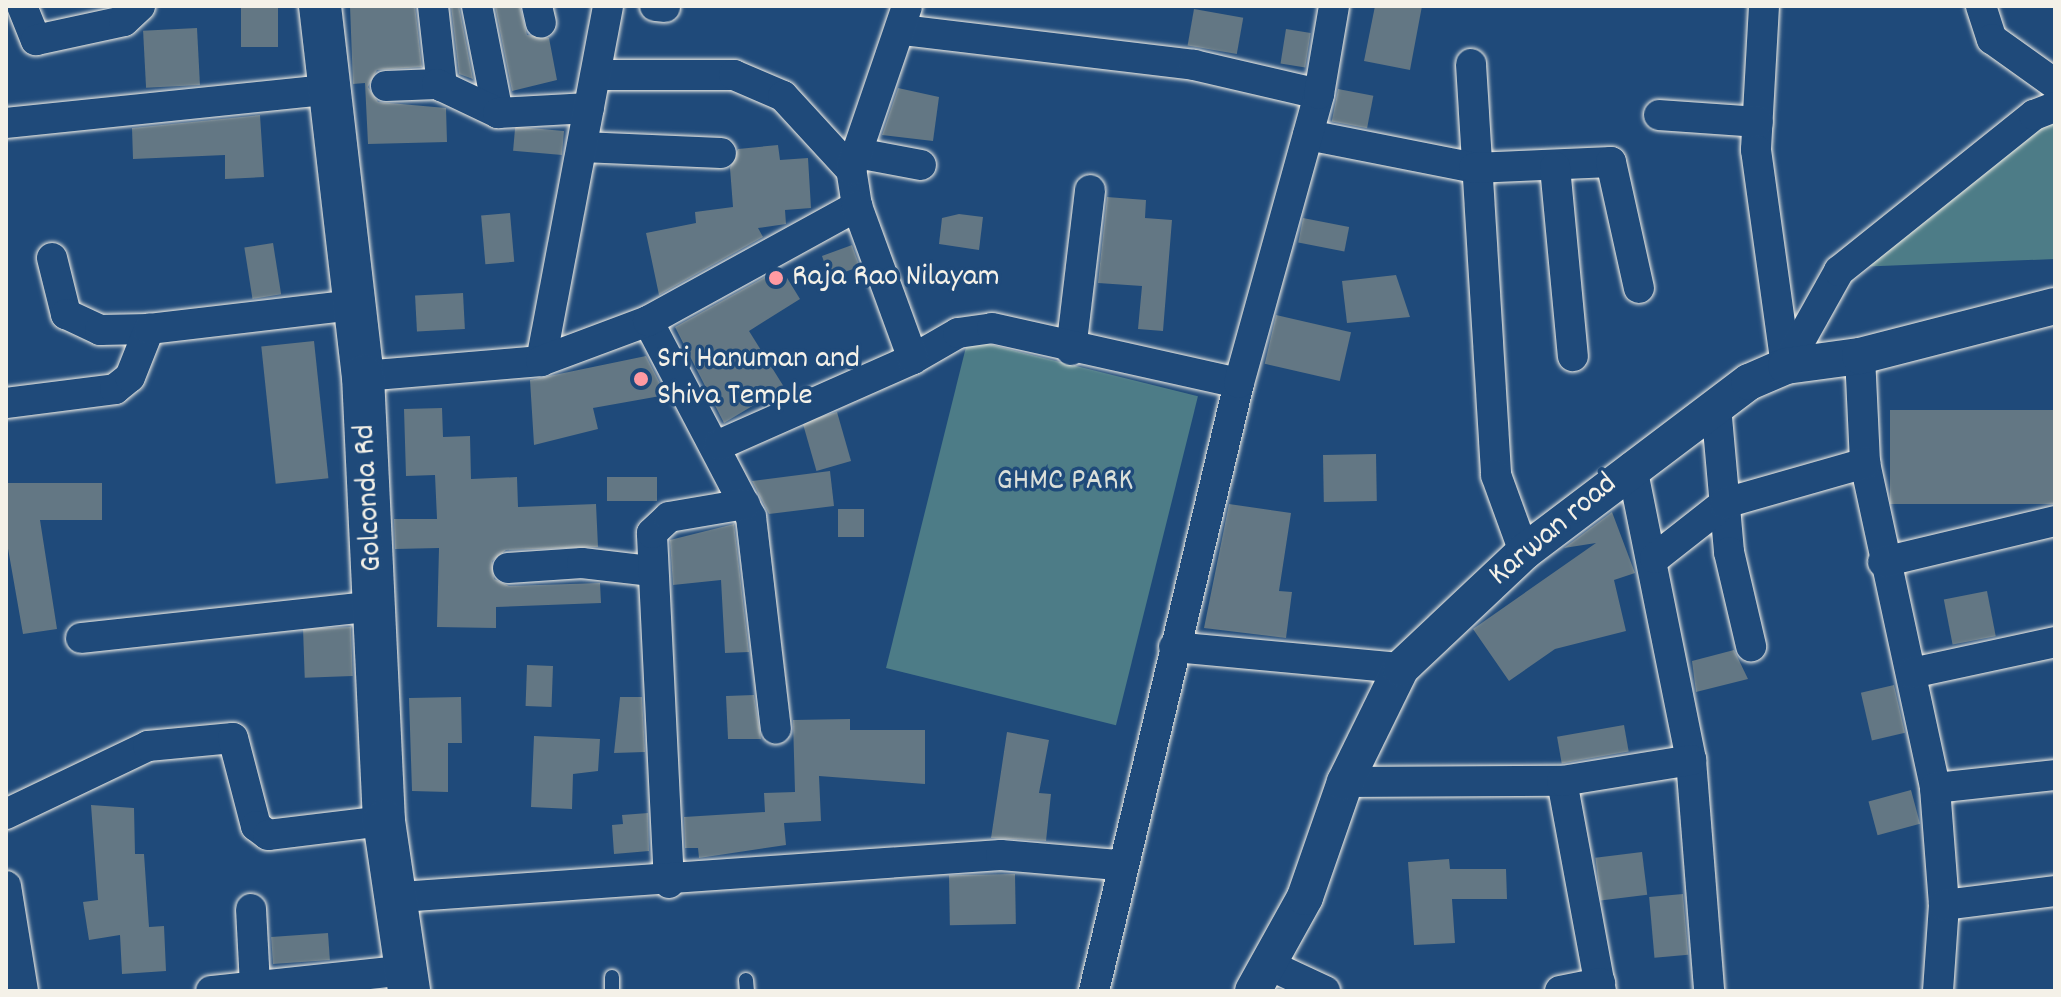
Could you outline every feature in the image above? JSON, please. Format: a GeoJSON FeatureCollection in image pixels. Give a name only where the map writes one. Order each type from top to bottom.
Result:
{"type":"FeatureCollection","features":[{"type":"Feature","properties":{"kind":"main road","name":"Golconda Rd"},"geometry":{"type":"LineString","coordinates":[[320,6],[363,376],[384,821],[400,897],[408,980]]}},
{"type":"Feature","properties":{"kind":"street"},"geometry":{"type":"LineString","coordinates":[[22,6],[36,40],[124,21],[140,6]]}},
{"type":"Feature","properties":{"kind":"street"},"geometry":{"type":"LineString","coordinates":[[433,6],[442,86]]}},
{"type":"Feature","properties":{"kind":"street"},"geometry":{"type":"LineString","coordinates":[[477,6],[498,113]]}},
{"type":"Feature","properties":{"kind":"street"},"geometry":{"type":"LineString","coordinates":[[541,361],[608,6]]}},
{"type":"Feature","properties":{"kind":"street"},"geometry":{"type":"LineString","coordinates":[[1094,991],[1118,865],[1239,383],[1319,94],[1334,6]]}},
{"type":"Feature","properties":{"kind":"street"},"geometry":{"type":"LineString","coordinates":[[1764,6],[1758,122],[1786,366]]}},
{"type":"Feature","properties":{"kind":"street"},"geometry":{"type":"LineString","coordinates":[[1981,6],[1992,39],[2055,84]]}},
{"type":"Feature","properties":{"kind":"street"},"geometry":{"type":"LineString","coordinates":[[913,359],[857,206],[854,162],[904,18],[1194,65],[1319,94]]}},
{"type":"Feature","properties":{"kind":"street"},"geometry":{"type":"LineString","coordinates":[[1471,64],[1474,168],[1496,475],[1524,552]]}},
{"type":"Feature","properties":{"kind":"street"},"geometry":{"type":"LineString","coordinates":[[596,75],[734,75],[783,96],[854,162],[921,165]]}},
{"type":"Feature","properties":{"kind":"street"},"geometry":{"type":"LineString","coordinates":[[386,86],[442,86],[498,113],[589,108]]}},
{"type":"Feature","properties":{"kind":"street"},"geometry":{"type":"LineString","coordinates":[[6,123],[328,90]]}},
{"type":"Feature","properties":{"kind":"street"},"geometry":{"type":"LineString","coordinates":[[1786,366],[1839,271],[2034,115],[2055,107]]}},
{"type":"Feature","properties":{"kind":"street"},"geometry":{"type":"LineString","coordinates":[[1659,115],[1758,122]]}},
{"type":"Feature","properties":{"kind":"street"},"geometry":{"type":"LineString","coordinates":[[1308,135],[1474,168],[1614,165],[1639,288]]}},
{"type":"Feature","properties":{"kind":"street"},"geometry":{"type":"LineString","coordinates":[[582,147],[721,153]]}},
{"type":"Feature","properties":{"kind":"street"},"geometry":{"type":"LineString","coordinates":[[1555,167],[1573,356]]}},
{"type":"Feature","properties":{"kind":"street"},"geometry":{"type":"LineString","coordinates":[[1071,350],[1090,190]]}},
{"type":"Feature","properties":{"kind":"street"},"geometry":{"type":"LineString","coordinates":[[363,376],[541,361],[648,321],[857,206]]}},
{"type":"Feature","properties":{"kind":"street"},"geometry":{"type":"LineString","coordinates":[[52,258],[66,314],[100,330],[149,329],[353,305]]}},
{"type":"Feature","properties":{"kind":"street","name":"Karwan road"},"geometry":{"type":"LineString","coordinates":[[1261,978],[1305,897],[1345,782],[1401,668],[1524,552],[1716,406],[1786,366],[1860,356],[2055,306]]}},
{"type":"Feature","properties":{"kind":"street"},"geometry":{"type":"LineString","coordinates":[[648,321],[719,445],[745,504],[776,729]]}},
{"type":"Feature","properties":{"kind":"street"},"geometry":{"type":"LineString","coordinates":[[719,445],[913,359],[973,327],[1239,383]]}},
{"type":"Feature","properties":{"kind":"street"},"geometry":{"type":"LineString","coordinates":[[6,403],[115,389],[130,377],[149,329]]}},
{"type":"Feature","properties":{"kind":"street"},"geometry":{"type":"LineString","coordinates":[[1860,356],[1865,463],[1883,562],[1912,673],[1935,788],[1944,905],[1938,991]]}},
{"type":"Feature","properties":{"kind":"street"},"geometry":{"type":"LineString","coordinates":[[1716,406],[1725,503],[1751,646]]}},
{"type":"Feature","properties":{"kind":"street"},"geometry":{"type":"LineString","coordinates":[[1655,558],[1725,503],[1865,463]]}},
{"type":"Feature","properties":{"kind":"street"},"geometry":{"type":"LineString","coordinates":[[1632,467],[1655,558],[1691,760],[1709,991]]}},
{"type":"Feature","properties":{"kind":"street"},"geometry":{"type":"LineString","coordinates":[[669,883],[650,571],[652,533],[662,522],[745,504]]}},
{"type":"Feature","properties":{"kind":"street"},"geometry":{"type":"LineString","coordinates":[[1883,562],[2055,521]]}},
{"type":"Feature","properties":{"kind":"street"},"geometry":{"type":"LineString","coordinates":[[508,568],[582,563],[650,571]]}},
{"type":"Feature","properties":{"kind":"street"},"geometry":{"type":"LineString","coordinates":[[81,638],[376,606]]}},
{"type":"Feature","properties":{"kind":"street"},"geometry":{"type":"LineString","coordinates":[[1912,673],[2055,642]]}},
{"type":"Feature","properties":{"kind":"street"},"geometry":{"type":"LineString","coordinates":[[1174,647],[1401,668]]}},
{"type":"Feature","properties":{"kind":"street"},"geometry":{"type":"LineString","coordinates":[[6,814],[148,746],[233,738],[256,826],[268,835],[384,821]]}},
{"type":"Feature","properties":{"kind":"street"},"geometry":{"type":"LineString","coordinates":[[1345,782],[1562,781],[1691,760]]}},
{"type":"Feature","properties":{"kind":"street"},"geometry":{"type":"LineString","coordinates":[[1935,788],[2055,775]]}},
{"type":"Feature","properties":{"kind":"street"},"geometry":{"type":"LineString","coordinates":[[1560,991],[1601,987],[1562,781]]}},
{"type":"Feature","properties":{"kind":"street"},"geometry":{"type":"LineString","coordinates":[[400,897],[669,883],[1001,855],[1118,865]]}},
{"type":"Feature","properties":{"kind":"street"},"geometry":{"type":"LineString","coordinates":[[6,886],[23,991]]}},
{"type":"Feature","properties":{"kind":"street"},"geometry":{"type":"LineString","coordinates":[[1944,905],[2055,891]]}},
{"type":"Feature","properties":{"kind":"street"},"geometry":{"type":"LineString","coordinates":[[251,909],[255,985]]}},
{"type":"Feature","properties":{"kind":"street"},"geometry":{"type":"LineString","coordinates":[[1261,978],[1325,991]]}},
{"type":"Feature","properties":{"kind":"street"},"geometry":{"type":"LineString","coordinates":[[211,991],[255,985],[408,980]]}},
{"type":"Feature","properties":{"kind":"green space"},"geometry":{"type":"Polygon","coordinates":[[[2055,116],[2055,259],[1856,267],[2055,116]]]}},
{"type":"Feature","properties":{"kind":"green space","name":"GHMC PARK"},"geometry":{"type":"Polygon","coordinates":[[[968,339],[1198,396],[1116,725],[886,668],[968,339]]]}},
{"type":"Feature","properties":{"kind":"building"},"geometry":{"type":"Polygon","coordinates":[[[241,6],[278,6],[278,47],[241,47],[241,6]]]}},
{"type":"Feature","properties":{"kind":"building"},"geometry":{"type":"Polygon","coordinates":[[[350,6],[415,6],[422,67],[377,70],[368,87],[378,102],[446,108],[447,142],[368,144],[365,83],[353,84],[350,6]]]}},
{"type":"Feature","properties":{"kind":"building"},"geometry":{"type":"Polygon","coordinates":[[[451,6],[459,6],[473,79],[459,74],[451,6]]]}},
{"type":"Feature","properties":{"kind":"building"},"geometry":{"type":"Polygon","coordinates":[[[495,6],[520,6],[527,35],[549,38],[557,80],[512,91],[495,6]]]}},
{"type":"Feature","properties":{"kind":"building"},"geometry":{"type":"Polygon","coordinates":[[[1375,6],[1422,6],[1410,70],[1364,61],[1375,6]]]}},
{"type":"Feature","properties":{"kind":"building"},"geometry":{"type":"Polygon","coordinates":[[[1194,9],[1243,18],[1237,54],[1188,45],[1194,9]]]}},
{"type":"Feature","properties":{"kind":"building"},"geometry":{"type":"Polygon","coordinates":[[[197,28],[200,85],[146,88],[143,31],[197,28]]]}},
{"type":"Feature","properties":{"kind":"building"},"geometry":{"type":"Polygon","coordinates":[[[1286,29],[1311,33],[1305,67],[1281,64],[1286,29]]]}},
{"type":"Feature","properties":{"kind":"building"},"geometry":{"type":"Polygon","coordinates":[[[898,88],[939,97],[933,141],[882,135],[898,88]]]}},
{"type":"Feature","properties":{"kind":"building"},"geometry":{"type":"Polygon","coordinates":[[[1338,89],[1373,96],[1367,128],[1332,121],[1338,89]]]}},
{"type":"Feature","properties":{"kind":"building"},"geometry":{"type":"Polygon","coordinates":[[[260,115],[264,177],[225,179],[225,155],[133,159],[132,128],[260,115]]]}},
{"type":"Feature","properties":{"kind":"building"},"geometry":{"type":"Polygon","coordinates":[[[515,127],[564,131],[562,155],[513,151],[515,127]]]}},
{"type":"Feature","properties":{"kind":"building"},"geometry":{"type":"Polygon","coordinates":[[[778,145],[780,160],[808,158],[811,208],[785,210],[786,224],[758,228],[763,237],[659,295],[646,233],[696,223],[695,212],[733,207],[730,168],[738,149],[778,145]]]}},
{"type":"Feature","properties":{"kind":"building"},"geometry":{"type":"Polygon","coordinates":[[[1107,197],[1146,200],[1145,218],[1172,220],[1163,331],[1138,329],[1142,286],[1098,283],[1107,197]]]}},
{"type":"Feature","properties":{"kind":"building"},"geometry":{"type":"Polygon","coordinates":[[[510,213],[514,262],[485,264],[481,216],[510,213]]]}},
{"type":"Feature","properties":{"kind":"building"},"geometry":{"type":"Polygon","coordinates":[[[959,214],[983,217],[979,250],[939,244],[942,218],[959,214]]]}},
{"type":"Feature","properties":{"kind":"building"},"geometry":{"type":"Polygon","coordinates":[[[1303,218],[1349,227],[1344,252],[1298,243],[1303,218]]]}},
{"type":"Feature","properties":{"kind":"building"},"geometry":{"type":"Polygon","coordinates":[[[273,243],[281,294],[252,299],[244,248],[273,243]]]}},
{"type":"Feature","properties":{"kind":"building"},"geometry":{"type":"Polygon","coordinates":[[[852,245],[860,267],[830,278],[822,256],[852,245]]]}},
{"type":"Feature","properties":{"kind":"building"},"geometry":{"type":"Polygon","coordinates":[[[781,268],[800,299],[749,331],[784,387],[724,423],[675,327],[781,268]]]}},
{"type":"Feature","properties":{"kind":"building"},"geometry":{"type":"Polygon","coordinates":[[[1396,275],[1410,317],[1347,323],[1342,281],[1396,275]]]}},
{"type":"Feature","properties":{"kind":"building"},"geometry":{"type":"Polygon","coordinates":[[[463,293],[465,329],[417,331],[415,296],[463,293]]]}},
{"type":"Feature","properties":{"kind":"building"},"geometry":{"type":"Polygon","coordinates":[[[1276,315],[1351,332],[1340,381],[1265,364],[1276,315]]]}},
{"type":"Feature","properties":{"kind":"building"},"geometry":{"type":"Polygon","coordinates":[[[314,341],[328,478],[276,484],[261,347],[314,341]]]}},
{"type":"Feature","properties":{"kind":"building"},"geometry":{"type":"Polygon","coordinates":[[[646,356],[666,395],[593,408],[598,429],[534,445],[530,380],[646,356]]]}},
{"type":"Feature","properties":{"kind":"building"},"geometry":{"type":"Polygon","coordinates":[[[442,408],[443,437],[470,436],[471,479],[517,477],[518,507],[596,504],[598,547],[506,550],[492,561],[494,579],[509,586],[600,583],[601,603],[496,607],[496,628],[437,627],[439,548],[395,549],[394,519],[437,519],[435,475],[406,476],[404,409],[442,408]]]}},
{"type":"Feature","properties":{"kind":"building"},"geometry":{"type":"Polygon","coordinates":[[[1890,410],[2055,410],[2055,504],[1890,504],[1890,410]]]}},
{"type":"Feature","properties":{"kind":"building"},"geometry":{"type":"Polygon","coordinates":[[[837,412],[851,461],[816,471],[802,422],[837,412]]]}},
{"type":"Feature","properties":{"kind":"building"},"geometry":{"type":"Polygon","coordinates":[[[1376,454],[1377,501],[1324,502],[1323,455],[1376,454]]]}},
{"type":"Feature","properties":{"kind":"building"},"geometry":{"type":"Polygon","coordinates":[[[830,471],[834,506],[769,514],[752,481],[830,471]]]}},
{"type":"Feature","properties":{"kind":"building"},"geometry":{"type":"Polygon","coordinates":[[[607,477],[657,477],[657,501],[607,501],[607,477]]]}},
{"type":"Feature","properties":{"kind":"building"},"geometry":{"type":"Polygon","coordinates":[[[6,483],[102,483],[102,520],[40,520],[57,629],[23,634],[6,537],[6,483]]]}},
{"type":"Feature","properties":{"kind":"building"},"geometry":{"type":"Polygon","coordinates":[[[1229,504],[1291,513],[1279,591],[1292,592],[1286,638],[1204,628],[1229,504]]]}},
{"type":"Feature","properties":{"kind":"building"},"geometry":{"type":"Polygon","coordinates":[[[838,509],[864,509],[864,537],[838,537],[838,509]]]}},
{"type":"Feature","properties":{"kind":"building"},"geometry":{"type":"Polygon","coordinates":[[[1612,512],[1635,573],[1614,580],[1626,631],[1555,649],[1509,681],[1473,629],[1596,543],[1564,548],[1612,512]]]}},
{"type":"Feature","properties":{"kind":"building"},"geometry":{"type":"Polygon","coordinates":[[[734,524],[749,652],[725,653],[721,580],[673,585],[670,540],[734,524]]]}},
{"type":"Feature","properties":{"kind":"building"},"geometry":{"type":"Polygon","coordinates":[[[1987,591],[1996,636],[1953,645],[1944,599],[1987,591]]]}},
{"type":"Feature","properties":{"kind":"building"},"geometry":{"type":"Polygon","coordinates":[[[351,627],[353,676],[305,678],[303,629],[351,627]]]}},
{"type":"Feature","properties":{"kind":"building"},"geometry":{"type":"Polygon","coordinates":[[[1734,650],[1748,679],[1696,692],[1692,661],[1734,650]]]}},
{"type":"Feature","properties":{"kind":"building"},"geometry":{"type":"Polygon","coordinates":[[[527,665],[553,666],[552,707],[526,706],[527,665]]]}},
{"type":"Feature","properties":{"kind":"building"},"geometry":{"type":"Polygon","coordinates":[[[1894,685],[1905,733],[1872,740],[1861,693],[1894,685]]]}},
{"type":"Feature","properties":{"kind":"building"},"geometry":{"type":"Polygon","coordinates":[[[754,695],[761,739],[728,739],[726,696],[754,695]]]}},
{"type":"Feature","properties":{"kind":"building"},"geometry":{"type":"Polygon","coordinates":[[[461,697],[462,743],[448,743],[448,792],[412,791],[409,698],[461,697]]]}},
{"type":"Feature","properties":{"kind":"building"},"geometry":{"type":"Polygon","coordinates":[[[620,697],[642,697],[645,752],[614,753],[620,697]]]}},
{"type":"Feature","properties":{"kind":"building"},"geometry":{"type":"Polygon","coordinates":[[[850,719],[850,730],[925,730],[925,784],[819,776],[821,821],[784,823],[786,845],[699,858],[698,848],[685,848],[684,817],[765,812],[764,793],[795,792],[793,720],[850,719]]]}},
{"type":"Feature","properties":{"kind":"building"},"geometry":{"type":"Polygon","coordinates":[[[1624,725],[1629,752],[1562,763],[1557,737],[1624,725]]]}},
{"type":"Feature","properties":{"kind":"building"},"geometry":{"type":"Polygon","coordinates":[[[1007,732],[1049,740],[1039,793],[1051,794],[1046,841],[991,838],[1007,732]]]}},
{"type":"Feature","properties":{"kind":"building"},"geometry":{"type":"Polygon","coordinates":[[[534,736],[600,739],[598,771],[573,774],[572,809],[531,807],[534,736]]]}},
{"type":"Feature","properties":{"kind":"building"},"geometry":{"type":"Polygon","coordinates":[[[1911,790],[1920,824],[1878,835],[1868,801],[1911,790]]]}},
{"type":"Feature","properties":{"kind":"building"},"geometry":{"type":"Polygon","coordinates":[[[91,805],[134,808],[135,854],[144,854],[149,927],[164,926],[166,971],[122,974],[120,935],[89,940],[83,902],[98,900],[91,805]]]}},
{"type":"Feature","properties":{"kind":"building"},"geometry":{"type":"Polygon","coordinates":[[[648,813],[649,851],[614,854],[612,825],[623,824],[622,815],[648,813]]]}},
{"type":"Feature","properties":{"kind":"building"},"geometry":{"type":"Polygon","coordinates":[[[1642,852],[1647,895],[1601,900],[1595,858],[1642,852]]]}},
{"type":"Feature","properties":{"kind":"building"},"geometry":{"type":"Polygon","coordinates":[[[1449,859],[1450,869],[1506,869],[1507,899],[1452,899],[1455,943],[1414,945],[1408,862],[1449,859]]]}},
{"type":"Feature","properties":{"kind":"building"},"geometry":{"type":"Polygon","coordinates":[[[1015,874],[1016,924],[950,925],[949,875],[1015,874]]]}},
{"type":"Feature","properties":{"kind":"building"},"geometry":{"type":"Polygon","coordinates":[[[1683,894],[1688,955],[1654,958],[1649,897],[1683,894]]]}},
{"type":"Feature","properties":{"kind":"building"},"geometry":{"type":"Polygon","coordinates":[[[328,933],[330,960],[273,964],[271,937],[328,933]]]}},
{"type":"Feature","properties":{"kind":"place","name":"Raja Rao Nilayam"},"geometry":{"type":"Point","coordinates":[776,278]}},
{"type":"Feature","properties":{"kind":"place","name":"Sri Hanuman and Shiva Temple"},"geometry":{"type":"Point","coordinates":[641,379]}}]}
